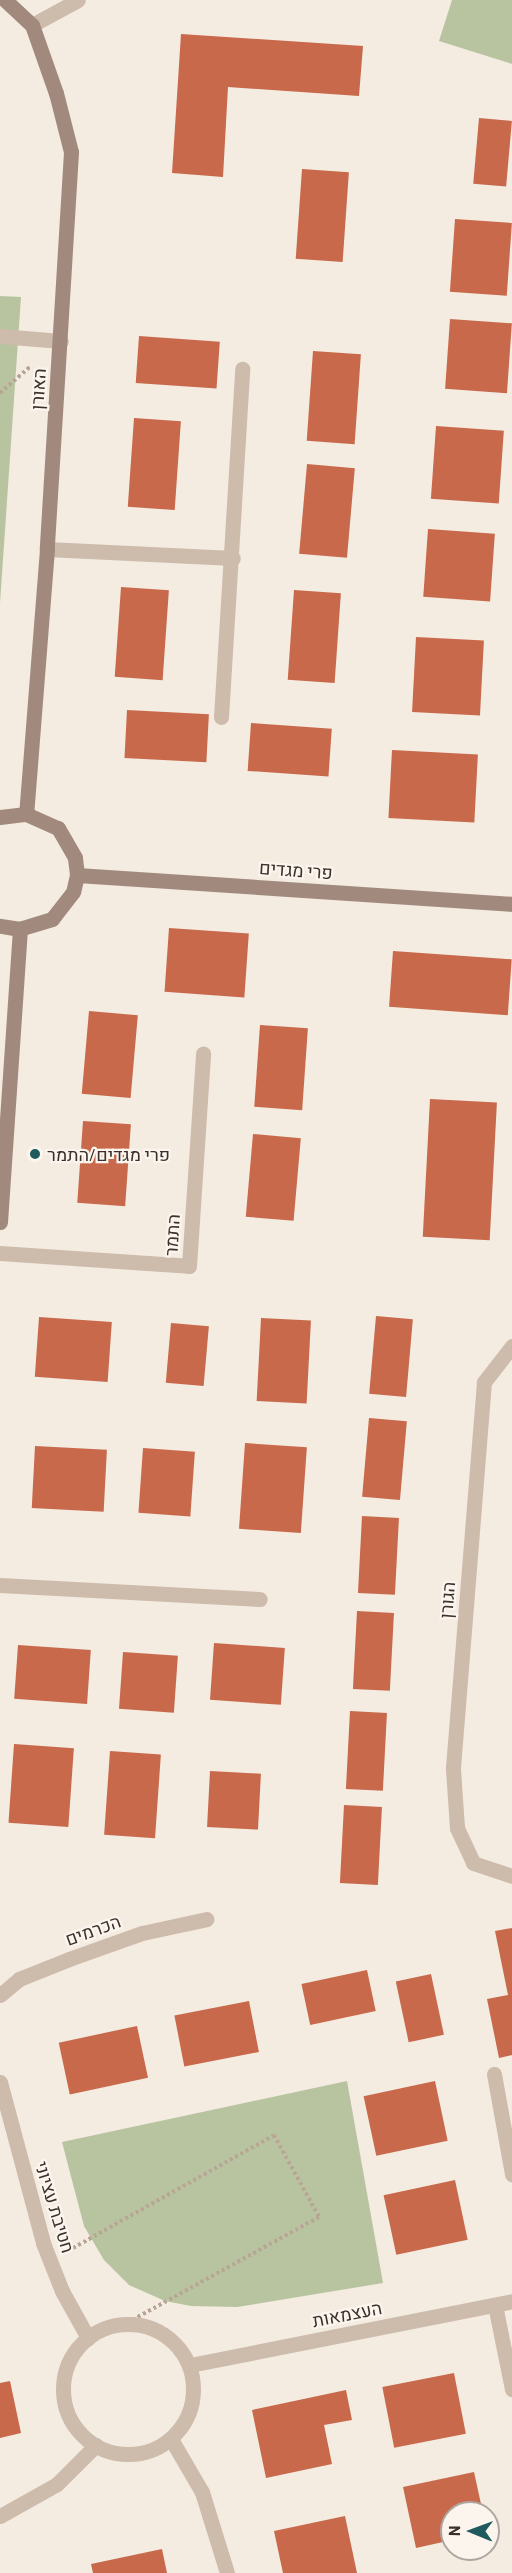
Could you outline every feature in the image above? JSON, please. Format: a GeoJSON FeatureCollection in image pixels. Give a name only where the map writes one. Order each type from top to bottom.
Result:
{"type":"FeatureCollection","features":[{"type":"Feature","properties":{"kind":"street"},"geometry":{"type":"LineString","coordinates":[[5,0],[32,25],[78,0]]}},
{"type":"Feature","properties":{"kind":"street","name":"האורן"},"geometry":{"type":"LineString","coordinates":[[26,814],[61,341],[70,152],[56,93],[32,25]]}},
{"type":"Feature","properties":{"kind":"street"},"geometry":{"type":"LineString","coordinates":[[0,336],[61,341]]}},
{"type":"Feature","properties":{"kind":"street"},"geometry":{"type":"LineString","coordinates":[[221,717],[233,558],[242,369]]}},
{"type":"Feature","properties":{"kind":"street"},"geometry":{"type":"LineString","coordinates":[[47,549],[233,558]]}},
{"type":"Feature","properties":{"kind":"street"},"geometry":{"type":"LineString","coordinates":[[0,817],[26,814],[57,828],[75,858],[77,875],[64,907],[37,927],[20,929],[0,926]]}},
{"type":"Feature","properties":{"kind":"street","name":"פרי מגדים"},"geometry":{"type":"LineString","coordinates":[[77,875],[512,904]]}},
{"type":"Feature","properties":{"kind":"street"},"geometry":{"type":"LineString","coordinates":[[0,1222],[5,1070],[20,929]]}},
{"type":"Feature","properties":{"kind":"street","name":"התמר"},"geometry":{"type":"LineString","coordinates":[[0,1253],[189,1266],[203,1053]]}},
{"type":"Feature","properties":{"kind":"street","name":"הגורן"},"geometry":{"type":"LineString","coordinates":[[512,1346],[484,1382],[453,1769],[457,1828],[473,1863],[512,1876]]}},
{"type":"Feature","properties":{"kind":"street"},"geometry":{"type":"LineString","coordinates":[[0,1585],[260,1599]]}},
{"type":"Feature","properties":{"kind":"street","name":"הכרמים"},"geometry":{"type":"LineString","coordinates":[[0,1995],[19,1979],[69,1959],[142,1933],[207,1918]]}},
{"type":"Feature","properties":{"kind":"street"},"geometry":{"type":"LineString","coordinates":[[494,2074],[512,2174]]}},
{"type":"Feature","properties":{"kind":"street","name":"חטיבת עציוני"},"geometry":{"type":"LineString","coordinates":[[0,2082],[50,2261],[62,2291],[88,2338]]}},
{"type":"Feature","properties":{"kind":"street","name":"העצמאות"},"geometry":{"type":"LineString","coordinates":[[190,2365],[512,2301]]}},
{"type":"Feature","properties":{"kind":"street"},"geometry":{"type":"LineString","coordinates":[[495,2305],[512,2389]]}},
{"type":"Feature","properties":{"kind":"street"},"geometry":{"type":"LineString","coordinates":[[129,2322],[154,2328],[176,2343],[190,2365],[194,2390],[189,2415],[171,2439],[152,2451],[127,2455],[96,2445],[81,2435],[67,2413],[62,2388],[68,2363],[88,2338],[105,2327],[129,2322]]}},
{"type":"Feature","properties":{"kind":"street"},"geometry":{"type":"LineString","coordinates":[[171,2439],[202,2492],[227,2573]]}},
{"type":"Feature","properties":{"kind":"street"},"geometry":{"type":"LineString","coordinates":[[0,2516],[57,2484],[96,2445]]}},
{"type":"Feature","properties":{"kind":"path"},"geometry":{"type":"LineString","coordinates":[[50,2261],[274,2135],[320,2217],[129,2322]]}},
{"type":"Feature","properties":{"kind":"green space"},"geometry":{"type":"Polygon","coordinates":[[[452,0],[512,0],[512,64],[439,41],[452,0]]]}},
{"type":"Feature","properties":{"kind":"green space"},"geometry":{"type":"Polygon","coordinates":[[[0,296],[21,297],[0,603],[0,296]]]}},
{"type":"Feature","properties":{"kind":"green space"},"geometry":{"type":"Polygon","coordinates":[[[347,2081],[383,2283],[237,2307],[191,2306],[165,2301],[129,2285],[104,2260],[84,2226],[62,2142],[347,2081]]]}},
{"type":"Feature","properties":{"kind":"building"},"geometry":{"type":"Polygon","coordinates":[[[181,34],[363,46],[359,96],[228,87],[223,177],[172,173],[181,34]]]}},
{"type":"Feature","properties":{"kind":"building"},"geometry":{"type":"Polygon","coordinates":[[[479,118],[512,121],[506,187],[473,184],[479,118]]]}},
{"type":"Feature","properties":{"kind":"building"},"geometry":{"type":"Polygon","coordinates":[[[302,169],[349,172],[343,262],[296,259],[302,169]]]}},
{"type":"Feature","properties":{"kind":"building"},"geometry":{"type":"Polygon","coordinates":[[[455,219],[512,223],[507,296],[450,292],[455,219]]]}},
{"type":"Feature","properties":{"kind":"building"},"geometry":{"type":"Polygon","coordinates":[[[450,319],[512,323],[507,393],[445,389],[450,319]]]}},
{"type":"Feature","properties":{"kind":"building"},"geometry":{"type":"Polygon","coordinates":[[[139,336],[220,342],[217,389],[136,383],[139,336]]]}},
{"type":"Feature","properties":{"kind":"building"},"geometry":{"type":"Polygon","coordinates":[[[313,351],[361,354],[355,444],[307,441],[313,351]]]}},
{"type":"Feature","properties":{"kind":"building"},"geometry":{"type":"Polygon","coordinates":[[[134,418],[181,421],[175,510],[128,507],[134,418]]]}},
{"type":"Feature","properties":{"kind":"building"},"geometry":{"type":"Polygon","coordinates":[[[436,426],[504,431],[499,504],[431,499],[436,426]]]}},
{"type":"Feature","properties":{"kind":"building"},"geometry":{"type":"Polygon","coordinates":[[[307,464],[355,468],[347,558],[299,554],[307,464]]]}},
{"type":"Feature","properties":{"kind":"building"},"geometry":{"type":"Polygon","coordinates":[[[428,529],[495,534],[490,602],[423,597],[428,529]]]}},
{"type":"Feature","properties":{"kind":"building"},"geometry":{"type":"Polygon","coordinates":[[[121,587],[169,590],[163,680],[115,677],[121,587]]]}},
{"type":"Feature","properties":{"kind":"building"},"geometry":{"type":"Polygon","coordinates":[[[294,590],[341,593],[335,683],[288,680],[294,590]]]}},
{"type":"Feature","properties":{"kind":"building"},"geometry":{"type":"Polygon","coordinates":[[[416,637],[484,641],[480,715],[412,712],[416,637]]]}},
{"type":"Feature","properties":{"kind":"building"},"geometry":{"type":"Polygon","coordinates":[[[127,710],[209,714],[206,762],[124,758],[127,710]]]}},
{"type":"Feature","properties":{"kind":"building"},"geometry":{"type":"Polygon","coordinates":[[[251,723],[332,729],[328,777],[248,771],[251,723]]]}},
{"type":"Feature","properties":{"kind":"building"},"geometry":{"type":"Polygon","coordinates":[[[392,750],[478,755],[474,822],[388,818],[392,750]]]}},
{"type":"Feature","properties":{"kind":"building"},"geometry":{"type":"Polygon","coordinates":[[[169,928],[249,934],[244,997],[165,992],[169,928]]]}},
{"type":"Feature","properties":{"kind":"building"},"geometry":{"type":"Polygon","coordinates":[[[393,951],[512,959],[508,1015],[389,1007],[393,951]]]}},
{"type":"Feature","properties":{"kind":"building"},"geometry":{"type":"Polygon","coordinates":[[[89,1011],[138,1015],[131,1098],[82,1094],[89,1011]]]}},
{"type":"Feature","properties":{"kind":"building"},"geometry":{"type":"Polygon","coordinates":[[[260,1025],[308,1028],[302,1110],[254,1107],[260,1025]]]}},
{"type":"Feature","properties":{"kind":"building"},"geometry":{"type":"Polygon","coordinates":[[[430,1099],[497,1103],[490,1240],[423,1237],[430,1099]]]}},
{"type":"Feature","properties":{"kind":"building"},"geometry":{"type":"Polygon","coordinates":[[[83,1121],[131,1124],[125,1206],[77,1203],[83,1121]]]}},
{"type":"Feature","properties":{"kind":"building"},"geometry":{"type":"Polygon","coordinates":[[[253,1134],[301,1138],[294,1221],[246,1217],[253,1134]]]}},
{"type":"Feature","properties":{"kind":"building"},"geometry":{"type":"Polygon","coordinates":[[[376,1316],[413,1319],[406,1397],[369,1394],[376,1316]]]}},
{"type":"Feature","properties":{"kind":"building"},"geometry":{"type":"Polygon","coordinates":[[[39,1317],[112,1322],[108,1382],[35,1377],[39,1317]]]}},
{"type":"Feature","properties":{"kind":"building"},"geometry":{"type":"Polygon","coordinates":[[[261,1318],[311,1321],[307,1404],[257,1401],[261,1318]]]}},
{"type":"Feature","properties":{"kind":"building"},"geometry":{"type":"Polygon","coordinates":[[[171,1323],[209,1326],[204,1386],[166,1383],[171,1323]]]}},
{"type":"Feature","properties":{"kind":"building"},"geometry":{"type":"Polygon","coordinates":[[[369,1418],[407,1421],[400,1500],[362,1497],[369,1418]]]}},
{"type":"Feature","properties":{"kind":"building"},"geometry":{"type":"Polygon","coordinates":[[[245,1443],[307,1447],[301,1533],[239,1529],[245,1443]]]}},
{"type":"Feature","properties":{"kind":"building"},"geometry":{"type":"Polygon","coordinates":[[[35,1446],[107,1450],[104,1512],[32,1508],[35,1446]]]}},
{"type":"Feature","properties":{"kind":"building"},"geometry":{"type":"Polygon","coordinates":[[[143,1448],[195,1452],[190,1516],[138,1513],[143,1448]]]}},
{"type":"Feature","properties":{"kind":"building"},"geometry":{"type":"Polygon","coordinates":[[[362,1516],[399,1518],[395,1595],[358,1593],[362,1516]]]}},
{"type":"Feature","properties":{"kind":"building"},"geometry":{"type":"Polygon","coordinates":[[[357,1611],[394,1613],[390,1691],[353,1689],[357,1611]]]}},
{"type":"Feature","properties":{"kind":"building"},"geometry":{"type":"Polygon","coordinates":[[[214,1643],[285,1648],[281,1705],[210,1700],[214,1643]]]}},
{"type":"Feature","properties":{"kind":"building"},"geometry":{"type":"Polygon","coordinates":[[[18,1645],[91,1650],[87,1704],[14,1699],[18,1645]]]}},
{"type":"Feature","properties":{"kind":"building"},"geometry":{"type":"Polygon","coordinates":[[[123,1652],[178,1656],[174,1713],[119,1709],[123,1652]]]}},
{"type":"Feature","properties":{"kind":"building"},"geometry":{"type":"Polygon","coordinates":[[[350,1711],[387,1713],[383,1791],[346,1789],[350,1711]]]}},
{"type":"Feature","properties":{"kind":"building"},"geometry":{"type":"Polygon","coordinates":[[[14,1744],[74,1748],[68,1827],[8,1823],[14,1744]]]}},
{"type":"Feature","properties":{"kind":"building"},"geometry":{"type":"Polygon","coordinates":[[[110,1751],[161,1755],[155,1838],[104,1835],[110,1751]]]}},
{"type":"Feature","properties":{"kind":"building"},"geometry":{"type":"Polygon","coordinates":[[[210,1771],[261,1774],[258,1830],[207,1827],[210,1771]]]}},
{"type":"Feature","properties":{"kind":"building"},"geometry":{"type":"Polygon","coordinates":[[[344,1805],[382,1807],[378,1885],[340,1883],[344,1805]]]}},
{"type":"Feature","properties":{"kind":"building"},"geometry":{"type":"Polygon","coordinates":[[[512,1928],[512,2055],[499,2058],[487,1999],[508,1995],[495,1931],[512,1928]]]}},
{"type":"Feature","properties":{"kind":"building"},"geometry":{"type":"Polygon","coordinates":[[[367,1970],[376,2011],[310,2025],[301,1984],[367,1970]]]}},
{"type":"Feature","properties":{"kind":"building"},"geometry":{"type":"Polygon","coordinates":[[[431,1974],[444,2035],[409,2042],[396,1981],[431,1974]]]}},
{"type":"Feature","properties":{"kind":"building"},"geometry":{"type":"Polygon","coordinates":[[[249,2001],[259,2052],[184,2067],[174,2016],[249,2001]]]}},
{"type":"Feature","properties":{"kind":"building"},"geometry":{"type":"Polygon","coordinates":[[[137,2026],[148,2078],[70,2094],[59,2043],[137,2026]]]}},
{"type":"Feature","properties":{"kind":"building"},"geometry":{"type":"Polygon","coordinates":[[[435,2081],[448,2141],[376,2156],[364,2096],[435,2081]]]}},
{"type":"Feature","properties":{"kind":"building"},"geometry":{"type":"Polygon","coordinates":[[[455,2180],[468,2240],[396,2255],[384,2195],[455,2180]]]}},
{"type":"Feature","properties":{"kind":"building"},"geometry":{"type":"Polygon","coordinates":[[[454,2373],[466,2434],[394,2448],[382,2387],[454,2373]]]}},
{"type":"Feature","properties":{"kind":"building"},"geometry":{"type":"Polygon","coordinates":[[[10,2381],[21,2433],[0,2438],[0,2383],[10,2381]]]}},
{"type":"Feature","properties":{"kind":"building"},"geometry":{"type":"Polygon","coordinates":[[[346,2390],[352,2420],[324,2425],[332,2464],[266,2478],[252,2410],[346,2390]]]}},
{"type":"Feature","properties":{"kind":"building"},"geometry":{"type":"Polygon","coordinates":[[[474,2472],[480,2501],[440,2501],[440,2543],[416,2548],[403,2487],[474,2472]]]}},
{"type":"Feature","properties":{"kind":"building"},"geometry":{"type":"Polygon","coordinates":[[[345,2516],[357,2573],[283,2573],[274,2531],[345,2516]]]}},
{"type":"Feature","properties":{"kind":"building"},"geometry":{"type":"Polygon","coordinates":[[[162,2549],[167,2573],[93,2573],[91,2564],[162,2549]]]}},
{"type":"Feature","properties":{"kind":"place","name":"פרי מגדים/התמר"},"geometry":{"type":"Point","coordinates":[35,1154]}}]}
